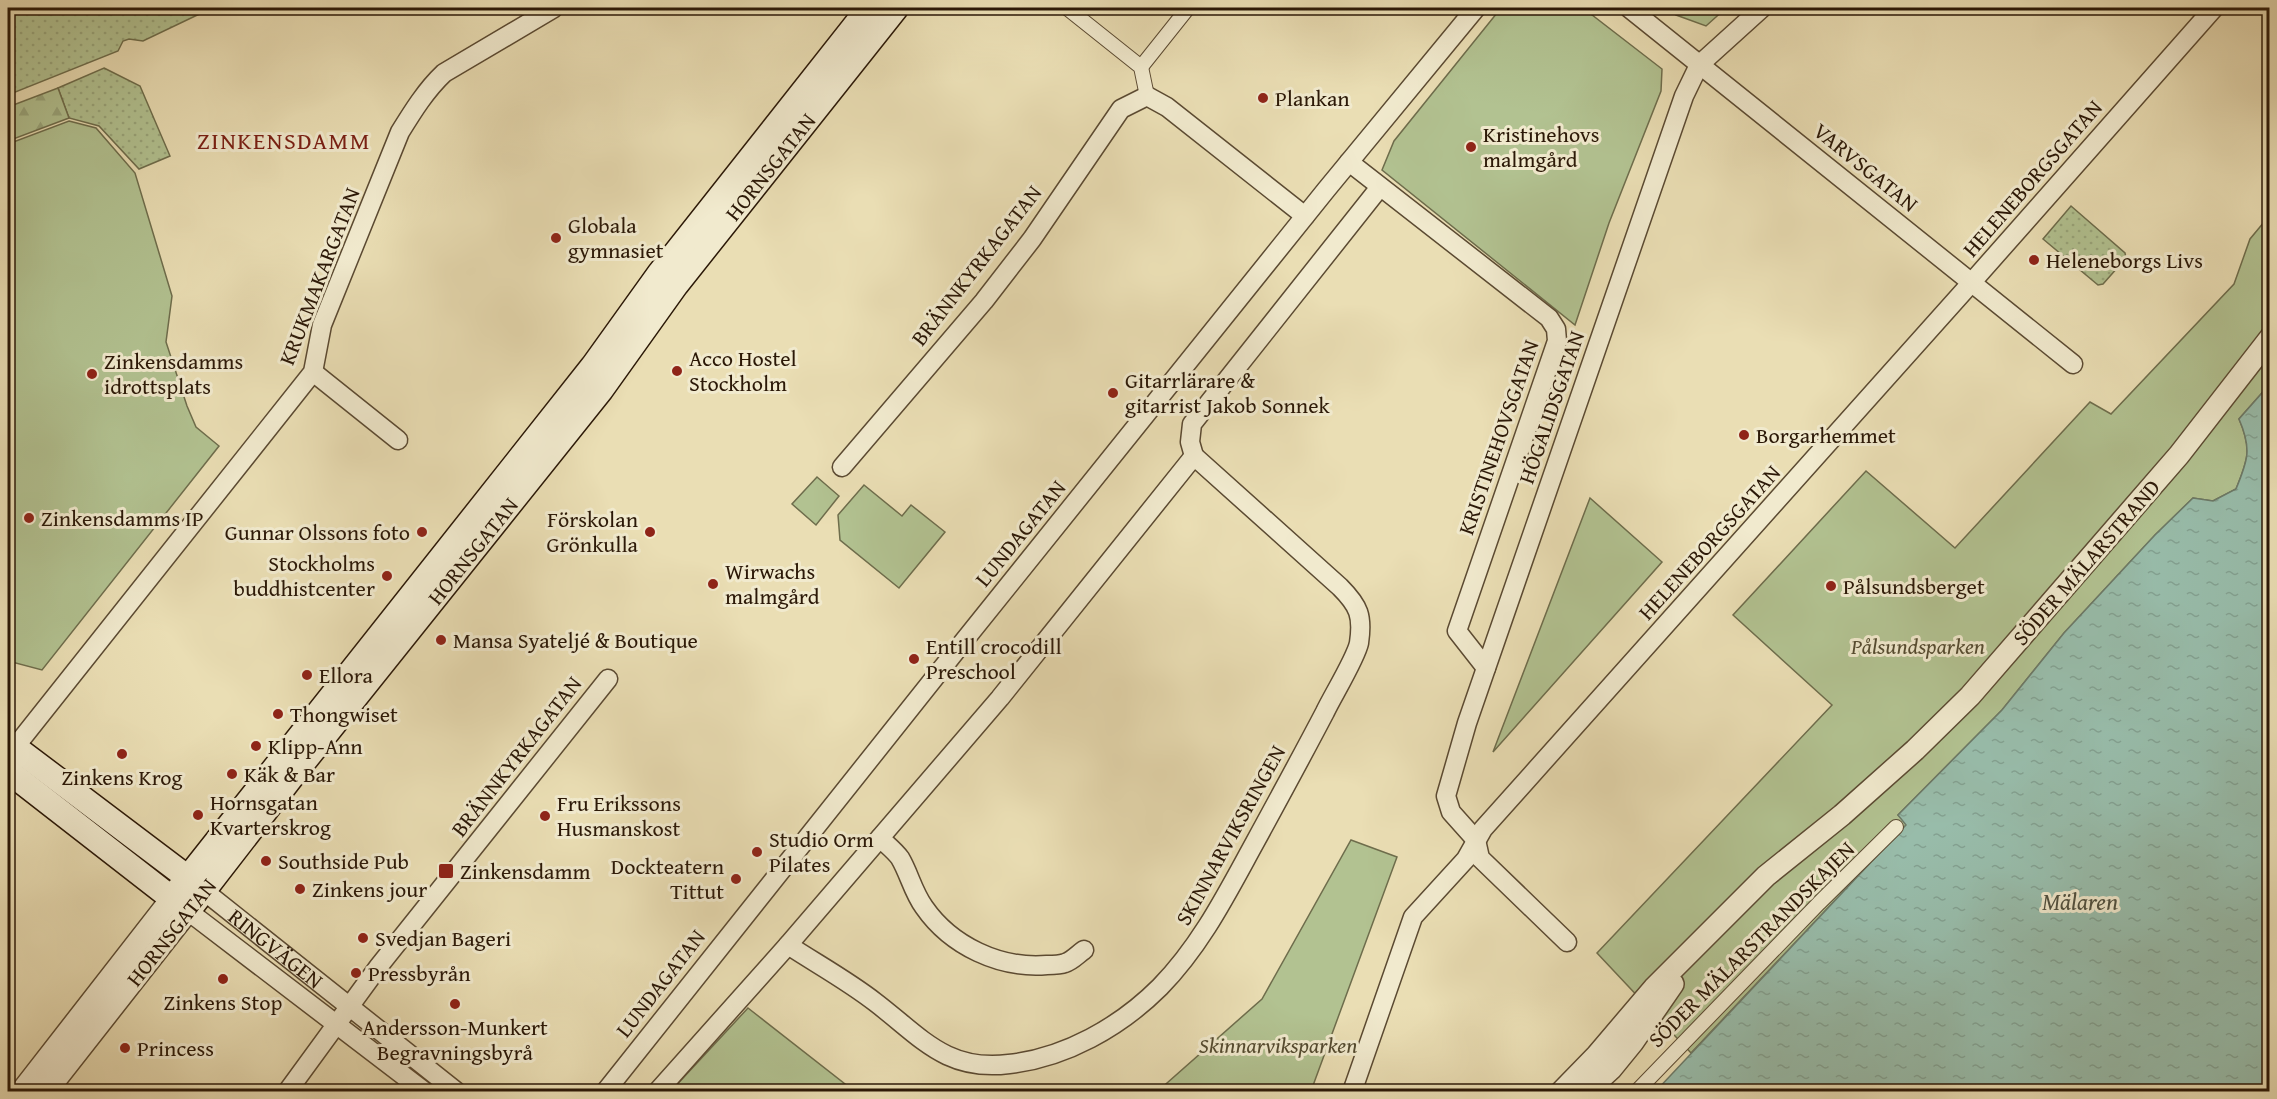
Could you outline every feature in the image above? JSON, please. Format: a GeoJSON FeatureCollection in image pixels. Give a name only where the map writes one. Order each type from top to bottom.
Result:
{"type":"FeatureCollection","features":[{"type":"Feature","properties":{"kind":"main road","name":"HORNSGATAN"},"geometry":{"type":"LineString","coordinates":[[180,905],[593,366],[659,274],[869,8]]}},
{"type":"Feature","properties":{"kind":"main road","name":"HORNSGATAN"},"geometry":{"type":"LineString","coordinates":[[196,884],[298,770],[601,390],[676,285],[896,8]]}},
{"type":"Feature","properties":{"kind":"main road","name":"RINGVÄGEN"},"geometry":{"type":"LineString","coordinates":[[10,748],[196,884]]}},
{"type":"Feature","properties":{"kind":"main road","name":"RINGVÄGEN"},"geometry":{"type":"LineString","coordinates":[[8,771],[180,905]]}},
{"type":"Feature","properties":{"kind":"street","name":"KRUKMAKARGATAN"},"geometry":{"type":"LineString","coordinates":[[10,748],[312,372],[322,325],[400,132],[416,105],[431,85],[444,73],[554,8]]}},
{"type":"Feature","properties":{"kind":"street"},"geometry":{"type":"LineString","coordinates":[[1067,8],[1141,67],[1147,96],[1167,107],[1305,216]]}},
{"type":"Feature","properties":{"kind":"street"},"geometry":{"type":"LineString","coordinates":[[1141,67],[1188,8]]}},
{"type":"Feature","properties":{"kind":"street","name":"LUNDAGATAN"},"geometry":{"type":"LineString","coordinates":[[605,1092],[753,903],[1305,216],[1476,8]]}},
{"type":"Feature","properties":{"kind":"street","name":"VARVSGATAN"},"geometry":{"type":"LineString","coordinates":[[1629,8],[2073,364]]}},
{"type":"Feature","properties":{"kind":"street","name":"HÖGALIDSGATAN"},"geometry":{"type":"LineString","coordinates":[[1567,942],[1480,858],[1476,840],[1451,812],[1446,796],[1467,723],[1684,96],[1699,65],[1762,8]]}},
{"type":"Feature","properties":{"kind":"street","name":"HELENEBORGSGATAN"},"geometry":{"type":"LineString","coordinates":[[1352,1092],[1413,917],[1466,859],[1476,840],[2214,8]]}},
{"type":"Feature","properties":{"kind":"street","name":"BRÄNNKYRKAGATAN"},"geometry":{"type":"LineString","coordinates":[[842,467],[984,301],[1032,238],[1121,109],[1147,96]]}},
{"type":"Feature","properties":{"kind":"street","name":"KRISTINEHOVSGATAN"},"geometry":{"type":"LineString","coordinates":[[1349,162],[1549,318],[1556,329],[1557,341],[1457,631],[1486,668]]}},
{"type":"Feature","properties":{"kind":"street"},"geometry":{"type":"LineString","coordinates":[[657,1092],[788,945],[1000,698],[1194,456],[1190,442],[1192,424],[1380,187]]}},
{"type":"Feature","properties":{"kind":"street","name":"SÖDER MÄLARSTRAND"},"geometry":{"type":"LineString","coordinates":[[1561,1092],[1597,1055],[1654,988],[1766,876],[1842,815],[1915,750],[1970,696],[2179,455],[2270,338]]}},
{"type":"Feature","properties":{"kind":"street"},"geometry":{"type":"LineString","coordinates":[[312,372],[398,440]]}},
{"type":"Feature","properties":{"kind":"street","name":"SKINNARVIKSRINGEN"},"geometry":{"type":"LineString","coordinates":[[788,945],[874,1001],[926,1043],[945,1055],[978,1066],[1037,1059],[1069,1049],[1094,1036],[1144,1000],[1184,960],[1222,905],[1318,724],[1358,646],[1361,617],[1353,600],[1340,587],[1194,456]]}},
{"type":"Feature","properties":{"kind":"street","name":"BRÄNNKYRKAGATAN"},"geometry":{"type":"LineString","coordinates":[[287,1092],[349,1006],[608,679]]}},
{"type":"Feature","properties":{"kind":"street","name":"SÖDER MÄLARSTRANDSKAJEN"},"geometry":{"type":"LineString","coordinates":[[1636,1092],[1896,827]]}},
{"type":"Feature","properties":{"kind":"street"},"geometry":{"type":"LineString","coordinates":[[880,838],[900,858],[912,889],[925,909],[944,930],[964,946],[995,959],[1040,966],[1065,964],[1084,951]]}},
{"type":"Feature","properties":{"kind":"street","name":"RINGVÄGEN"},"geometry":{"type":"LineString","coordinates":[[196,884],[457,1092]]}},
{"type":"Feature","properties":{"kind":"street","name":"RINGVÄGEN"},"geometry":{"type":"LineString","coordinates":[[180,905],[425,1092]]}},
{"type":"Feature","properties":{"kind":"street","name":"HORNSGATAN"},"geometry":{"type":"LineString","coordinates":[[21,1092],[180,905]]}},
{"type":"Feature","properties":{"kind":"street","name":"HORNSGATAN"},"geometry":{"type":"LineString","coordinates":[[46,1092],[180,905]]}},
{"type":"Feature","properties":{"kind":"street","name":"SÖDER MÄLARSTRAND"},"geometry":{"type":"LineString","coordinates":[[1586,1092],[1611,1069],[1633,1042],[1701,941]]}},
{"type":"Feature","properties":{"kind":"green space"},"geometry":{"type":"Polygon","coordinates":[[[8,8],[212,8],[143,41],[129,39],[123,41],[118,51],[8,95],[8,8]]]}},
{"type":"Feature","properties":{"kind":"green space"},"geometry":{"type":"Polygon","coordinates":[[[1501,8],[1583,8],[1662,69],[1661,91],[1609,223],[1575,325],[1382,170],[1394,141],[1501,8]]]}},
{"type":"Feature","properties":{"kind":"green space"},"geometry":{"type":"Polygon","coordinates":[[[1666,8],[1726,8],[1706,26],[1676,15],[1666,8]]]}},
{"type":"Feature","properties":{"kind":"green space"},"geometry":{"type":"Polygon","coordinates":[[[104,68],[140,86],[170,156],[139,169],[99,126],[69,118],[58,88],[104,68]]]}},
{"type":"Feature","properties":{"kind":"green space"},"geometry":{"type":"Polygon","coordinates":[[[58,88],[69,118],[8,141],[8,107],[58,88]]]}},
{"type":"Feature","properties":{"kind":"green space","name":"Zinkensdamms idrottsplats"},"geometry":{"type":"Polygon","coordinates":[[[69,121],[96,128],[135,173],[172,296],[166,342],[196,427],[219,446],[42,670],[8,661],[8,144],[69,121]]]}},
{"type":"Feature","properties":{"kind":"green space"},"geometry":{"type":"Polygon","coordinates":[[[2071,206],[2125,253],[2126,258],[2103,284],[2098,285],[2043,239],[2071,206]]]}},
{"type":"Feature","properties":{"kind":"green space","name":"Pålsundsparken"},"geometry":{"type":"Polygon","coordinates":[[[2269,216],[2269,385],[2239,419],[2246,439],[2247,454],[2236,489],[2213,501],[2193,498],[2155,535],[2064,633],[2002,710],[1898,815],[1907,824],[1691,1053],[1597,953],[1832,705],[1733,615],[1866,471],[1955,548],[2090,402],[2111,414],[2234,284],[2250,239],[2269,216]]]}},
{"type":"Feature","properties":{"kind":"green space"},"geometry":{"type":"Polygon","coordinates":[[[817,477],[839,496],[816,525],[792,504],[817,477]]]}},
{"type":"Feature","properties":{"kind":"green space"},"geometry":{"type":"Polygon","coordinates":[[[864,485],[902,516],[911,505],[945,532],[899,588],[840,540],[838,515],[864,485]]]}},
{"type":"Feature","properties":{"kind":"green space"},"geometry":{"type":"Polygon","coordinates":[[[1590,498],[1662,562],[1493,752],[1590,498]]]}},
{"type":"Feature","properties":{"kind":"green space","name":"Skinnarviksparken"},"geometry":{"type":"Polygon","coordinates":[[[1351,840],[1397,857],[1311,1091],[1158,1091],[1262,999],[1351,840]]]}},
{"type":"Feature","properties":{"kind":"green space"},"geometry":{"type":"Polygon","coordinates":[[[748,1008],[854,1091],[671,1091],[748,1008]]]}},
{"type":"Feature","properties":{"kind":"water","name":"Mälaren"},"geometry":{"type":"Polygon","coordinates":[[[2269,385],[2269,1091],[1655,1092],[1906,825],[1898,815],[2002,710],[2064,633],[2155,535],[2193,498],[2213,501],[2236,489],[2247,454],[2246,439],[2239,419],[2269,385]]]}},
{"type":"Feature","properties":{"kind":"place","name":"Plankan"},"geometry":{"type":"Point","coordinates":[1263,98]}},
{"type":"Feature","properties":{"kind":"place","name":"Kristinehovs malmgård"},"geometry":{"type":"Point","coordinates":[1471,147]}},
{"type":"Feature","properties":{"kind":"place","name":"Globala gymnasiet"},"geometry":{"type":"Point","coordinates":[556,238]}},
{"type":"Feature","properties":{"kind":"place","name":"Heleneborgs Livs"},"geometry":{"type":"Point","coordinates":[2034,260]}},
{"type":"Feature","properties":{"kind":"place","name":"Acco Hostel Stockholm"},"geometry":{"type":"Point","coordinates":[677,371]}},
{"type":"Feature","properties":{"kind":"place","name":"Zinkensdamms idrottsplats"},"geometry":{"type":"Point","coordinates":[92,374]}},
{"type":"Feature","properties":{"kind":"place","name":"Gitarrlärare & gitarrist Jakob Sonnek"},"geometry":{"type":"Point","coordinates":[1113,393]}},
{"type":"Feature","properties":{"kind":"place","name":"Borgarhemmet"},"geometry":{"type":"Point","coordinates":[1744,435]}},
{"type":"Feature","properties":{"kind":"place","name":"Zinkensdamms IP"},"geometry":{"type":"Point","coordinates":[29,518]}},
{"type":"Feature","properties":{"kind":"place","name":"Gunnar Olssons foto"},"geometry":{"type":"Point","coordinates":[422,532]}},
{"type":"Feature","properties":{"kind":"place","name":"Förskolan Grönkulla"},"geometry":{"type":"Point","coordinates":[650,532]}},
{"type":"Feature","properties":{"kind":"place","name":"Stockholms buddhistcenter"},"geometry":{"type":"Point","coordinates":[387,576]}},
{"type":"Feature","properties":{"kind":"place","name":"Wirwachs malmgård"},"geometry":{"type":"Point","coordinates":[713,584]}},
{"type":"Feature","properties":{"kind":"place","name":"Pålsundsberget"},"geometry":{"type":"Point","coordinates":[1831,586]}},
{"type":"Feature","properties":{"kind":"place","name":"Mansa Syateljé & Boutique"},"geometry":{"type":"Point","coordinates":[441,640]}},
{"type":"Feature","properties":{"kind":"place","name":"Entill crocodill Preschool"},"geometry":{"type":"Point","coordinates":[914,659]}},
{"type":"Feature","properties":{"kind":"place","name":"Ellora"},"geometry":{"type":"Point","coordinates":[307,675]}},
{"type":"Feature","properties":{"kind":"place","name":"Thongwiset"},"geometry":{"type":"Point","coordinates":[278,714]}},
{"type":"Feature","properties":{"kind":"place","name":"Klipp-Ann"},"geometry":{"type":"Point","coordinates":[256,746]}},
{"type":"Feature","properties":{"kind":"place","name":"Zinkens Krog"},"geometry":{"type":"Point","coordinates":[122,754]}},
{"type":"Feature","properties":{"kind":"place","name":"Käk & Bar"},"geometry":{"type":"Point","coordinates":[232,774]}},
{"type":"Feature","properties":{"kind":"place","name":"Hornsgatan Kvarterskrog"},"geometry":{"type":"Point","coordinates":[198,815]}},
{"type":"Feature","properties":{"kind":"place","name":"Fru Erikssons Husmanskost"},"geometry":{"type":"Point","coordinates":[545,816]}},
{"type":"Feature","properties":{"kind":"place","name":"Studio Orm Pilates"},"geometry":{"type":"Point","coordinates":[757,852]}},
{"type":"Feature","properties":{"kind":"place","name":"Southside Pub"},"geometry":{"type":"Point","coordinates":[266,861]}},
{"type":"Feature","properties":{"kind":"place","name":"Zinkensdamm"},"geometry":{"type":"Point","coordinates":[446,871]}},
{"type":"Feature","properties":{"kind":"place","name":"Dockteatern Tittut"},"geometry":{"type":"Point","coordinates":[736,879]}},
{"type":"Feature","properties":{"kind":"place","name":"Zinkens jour"},"geometry":{"type":"Point","coordinates":[300,889]}},
{"type":"Feature","properties":{"kind":"place","name":"Svedjan Bageri"},"geometry":{"type":"Point","coordinates":[363,938]}},
{"type":"Feature","properties":{"kind":"place","name":"Pressbyrån"},"geometry":{"type":"Point","coordinates":[356,973]}},
{"type":"Feature","properties":{"kind":"place","name":"Zinkens Stop"},"geometry":{"type":"Point","coordinates":[223,979]}},
{"type":"Feature","properties":{"kind":"place","name":"Andersson-Munkert Begravningsbyrå"},"geometry":{"type":"Point","coordinates":[455,1004]}},
{"type":"Feature","properties":{"kind":"place","name":"Princess"},"geometry":{"type":"Point","coordinates":[125,1048]}},
{"type":"Feature","properties":{"kind":"district","name":"ZINKENSDAMM"},"geometry":{"type":"Point","coordinates":[284,141]}}]}
